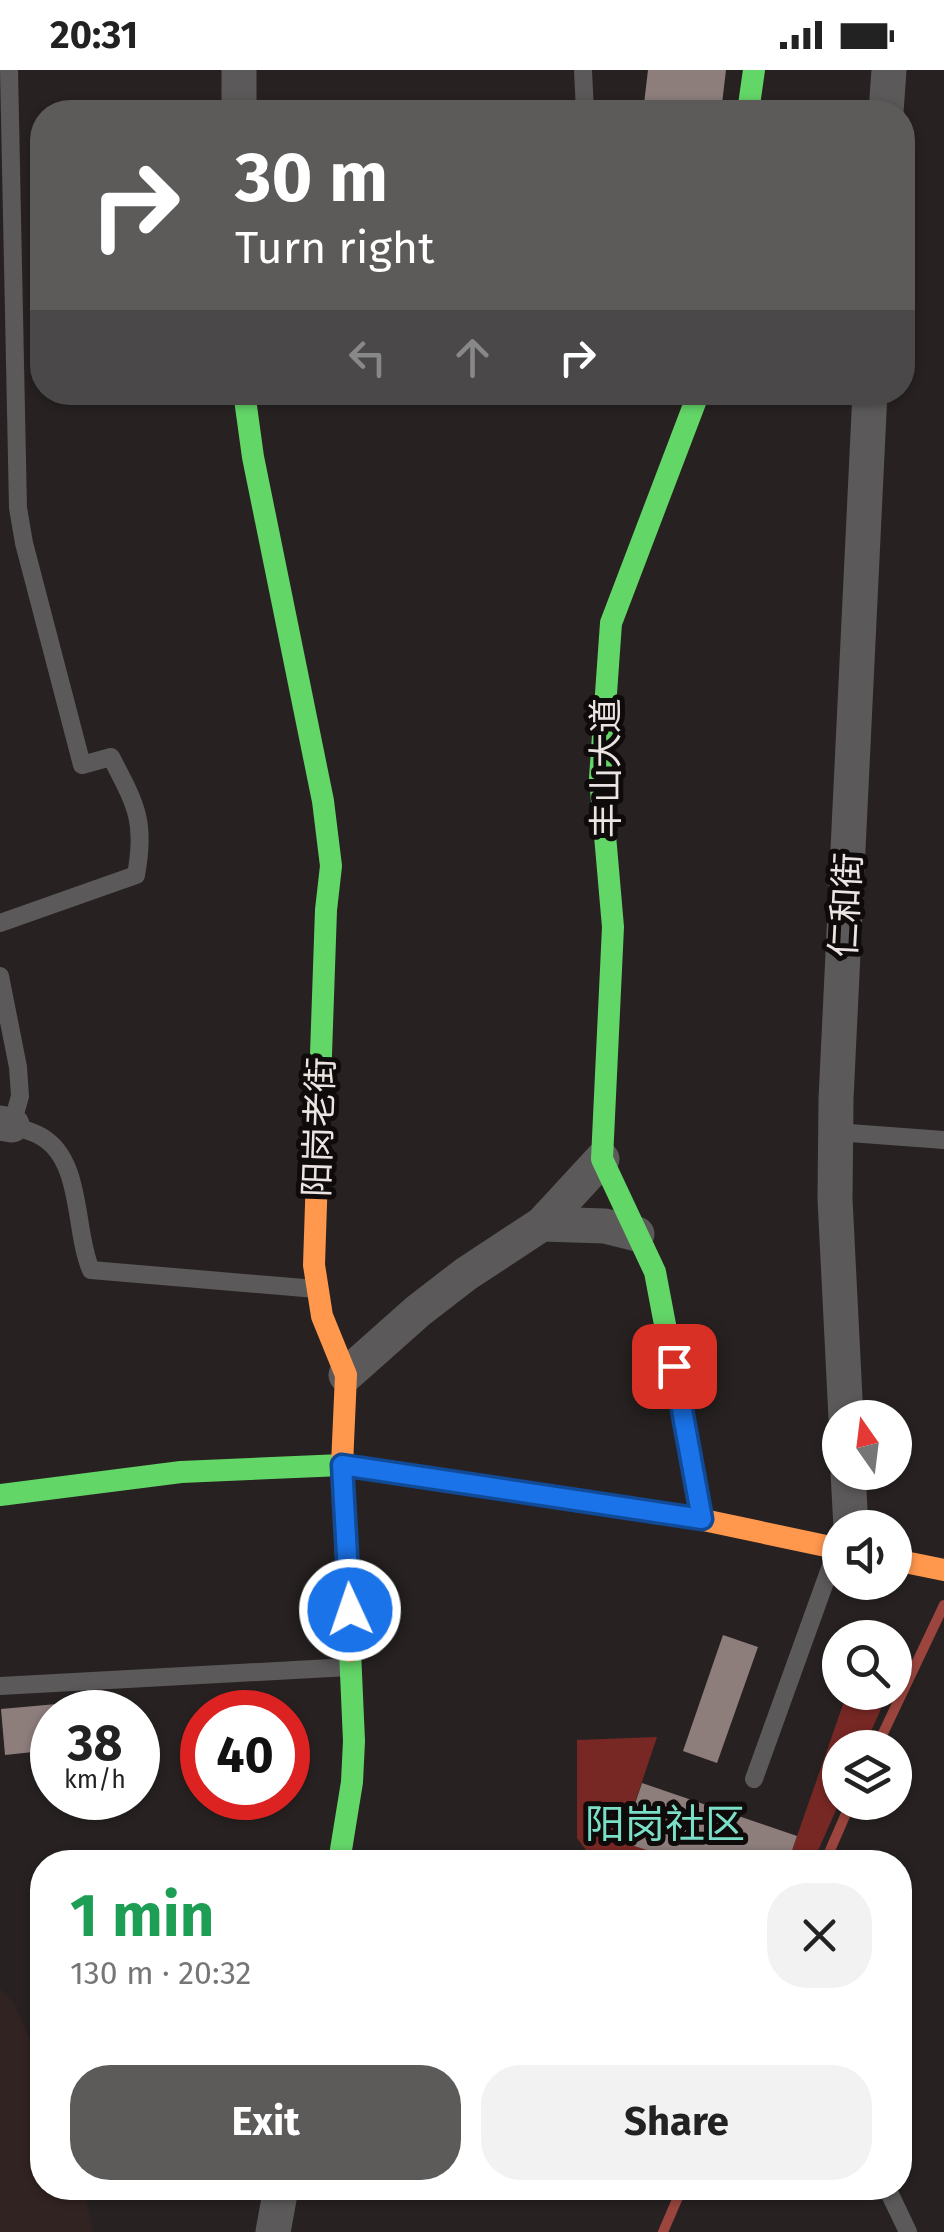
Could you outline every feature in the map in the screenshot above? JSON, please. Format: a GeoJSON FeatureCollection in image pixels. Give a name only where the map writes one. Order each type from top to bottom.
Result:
{"type":"FeatureCollection","features":[{"type":"Feature","properties":{"kind":"street"},"geometry":{"type":"LineString","coordinates":[[238,70],[238,100]]}},
{"type":"Feature","properties":{"kind":"street"},"geometry":{"type":"LineString","coordinates":[[750,100],[754,70]]}},
{"type":"Feature","properties":{"kind":"street"},"geometry":{"type":"LineString","coordinates":[[887,100],[888,70]]}},
{"type":"Feature","properties":{"kind":"street","name":"阳岗老街"},"geometry":{"type":"LineString","coordinates":[[246,405],[324,802],[332,866],[326,910],[314,1265],[322,1316],[346,1375],[342,1465],[352,1667],[352,1782],[342,1850]]}},
{"type":"Feature","properties":{"kind":"street","name":"丰山大道"},"geometry":{"type":"LineString","coordinates":[[694,405],[617,600],[607,650],[600,778],[613,928],[602,1159],[656,1272],[702,1519]]}},
{"type":"Feature","properties":{"kind":"street","name":"仁和街"},"geometry":{"type":"LineString","coordinates":[[845,1400],[835,1199],[836,1132],[869,405]]}},
{"type":"Feature","properties":{"kind":"street"},"geometry":{"type":"LineString","coordinates":[[346,1375],[434,1298],[542,1224],[602,1159]]}},
{"type":"Feature","properties":{"kind":"street"},"geometry":{"type":"LineString","coordinates":[[542,1224],[606,1226],[637,1234]]}},
{"type":"Feature","properties":{"kind":"street"},"geometry":{"type":"LineString","coordinates":[[0,1495],[181,1472],[342,1465],[822,1539]]}},
{"type":"Feature","properties":{"kind":"street"},"geometry":{"type":"LineString","coordinates":[[912,1563],[944,1570]]}},
{"type":"Feature","properties":{"kind":"street"},"geometry":{"type":"LineString","coordinates":[[273,2232],[279,2200]]}},
{"type":"Feature","properties":{"kind":"lane"},"geometry":{"type":"LineString","coordinates":[[0,922],[136,875],[142,838],[138,814],[111,757],[82,764],[24,542],[9,510],[9,70]]}},
{"type":"Feature","properties":{"kind":"lane"},"geometry":{"type":"LineString","coordinates":[[583,70],[584,100]]}},
{"type":"Feature","properties":{"kind":"lane"},"geometry":{"type":"LineString","coordinates":[[0,976],[20,1096],[6,1124],[44,1138],[58,1154],[72,1182],[86,1260],[92,1272],[316,1289]]}},
{"type":"Feature","properties":{"kind":"lane"},"geometry":{"type":"LineString","coordinates":[[836,1132],[944,1140]]}},
{"type":"Feature","properties":{"kind":"lane"},"geometry":{"type":"LineString","coordinates":[[754,1779],[822,1598]]}},
{"type":"Feature","properties":{"kind":"lane"},"geometry":{"type":"LineString","coordinates":[[0,1686],[352,1667]]}},
{"type":"Feature","properties":{"kind":"lane"},"geometry":{"type":"LineString","coordinates":[[893,2200],[908,2232]]}},
{"type":"Feature","properties":{"kind":"shaded area"},"geometry":{"type":"Polygon","coordinates":[[[841,1710],[880,1710],[872,1730],[834,1730],[841,1710]]]}},
{"type":"Feature","properties":{"kind":"shaded area"},"geometry":{"type":"Polygon","coordinates":[[[657,1737],[622,1841],[649,1850],[586,1850],[577,1838],[577,1740],[657,1737]]]}},
{"type":"Feature","properties":{"kind":"shaded area"},"geometry":{"type":"Polygon","coordinates":[[[822,1765],[822,1820],[832,1820],[818,1850],[792,1850],[822,1765]]]}},
{"type":"Feature","properties":{"kind":"shaded area"},"geometry":{"type":"Polygon","coordinates":[[[0,1989],[13,2002],[30,2040],[30,2200],[86,2200],[93,2232],[0,2232],[0,1989]]]}},
{"type":"Feature","properties":{"kind":"building"},"geometry":{"type":"Polygon","coordinates":[[[648,70],[726,70],[722,100],[644,100],[648,70]]]}},
{"type":"Feature","properties":{"kind":"building"},"geometry":{"type":"Polygon","coordinates":[[[723,1635],[758,1647],[717,1763],[683,1751],[723,1635]]]}},
{"type":"Feature","properties":{"kind":"building"},"geometry":{"type":"Polygon","coordinates":[[[30,1706],[30,1752],[5,1755],[1,1709],[30,1706]]]}},
{"type":"Feature","properties":{"kind":"building"},"geometry":{"type":"Polygon","coordinates":[[[642,1783],[797,1836],[792,1850],[647,1850],[622,1842],[642,1783]]]}},
{"type":"Feature","properties":{"kind":"waterway"},"geometry":{"type":"LineString","coordinates":[[885,1730],[944,1605]]}},
{"type":"Feature","properties":{"kind":"waterway"},"geometry":{"type":"LineString","coordinates":[[830,1850],[843,1820]]}},
{"type":"Feature","properties":{"kind":"waterway"},"geometry":{"type":"LineString","coordinates":[[663,2232],[677,2200]]}},
{"type":"Feature","properties":{"kind":"traffic: fast"},"geometry":{"type":"LineString","coordinates":[[750,100],[754,70]]}},
{"type":"Feature","properties":{"kind":"traffic: fast"},"geometry":{"type":"LineString","coordinates":[[246,405],[323,801],[331,866],[320,1083]]}},
{"type":"Feature","properties":{"kind":"traffic: fast"},"geometry":{"type":"LineString","coordinates":[[694,405],[611,623],[600,778],[613,927],[602,1159],[655,1272],[702,1519]]}},
{"type":"Feature","properties":{"kind":"traffic: fast"},"geometry":{"type":"LineString","coordinates":[[0,1495],[181,1472],[342,1465],[694,1518]]}},
{"type":"Feature","properties":{"kind":"traffic: fast"},"geometry":{"type":"LineString","coordinates":[[341,1850],[354,1741],[350,1651]]}},
{"type":"Feature","properties":{"kind":"traffic: slow"},"geometry":{"type":"LineString","coordinates":[[320,1083],[314,1265],[322,1316],[346,1375],[342,1465],[350,1651]]}},
{"type":"Feature","properties":{"kind":"traffic: slow"},"geometry":{"type":"LineString","coordinates":[[694,1518],[822,1545]]}},
{"type":"Feature","properties":{"kind":"traffic: slow"},"geometry":{"type":"LineString","coordinates":[[912,1563],[944,1570]]}},
{"type":"Feature","properties":{"kind":"district","name":"阳岗社区"},"geometry":{"type":"Point","coordinates":[665,1824]}},
{"type":"Feature","properties":{"kind":"route"},"geometry":{"type":"LineString","coordinates":[[350,1610],[342,1465],[702,1519],[674,1366]]}}]}
